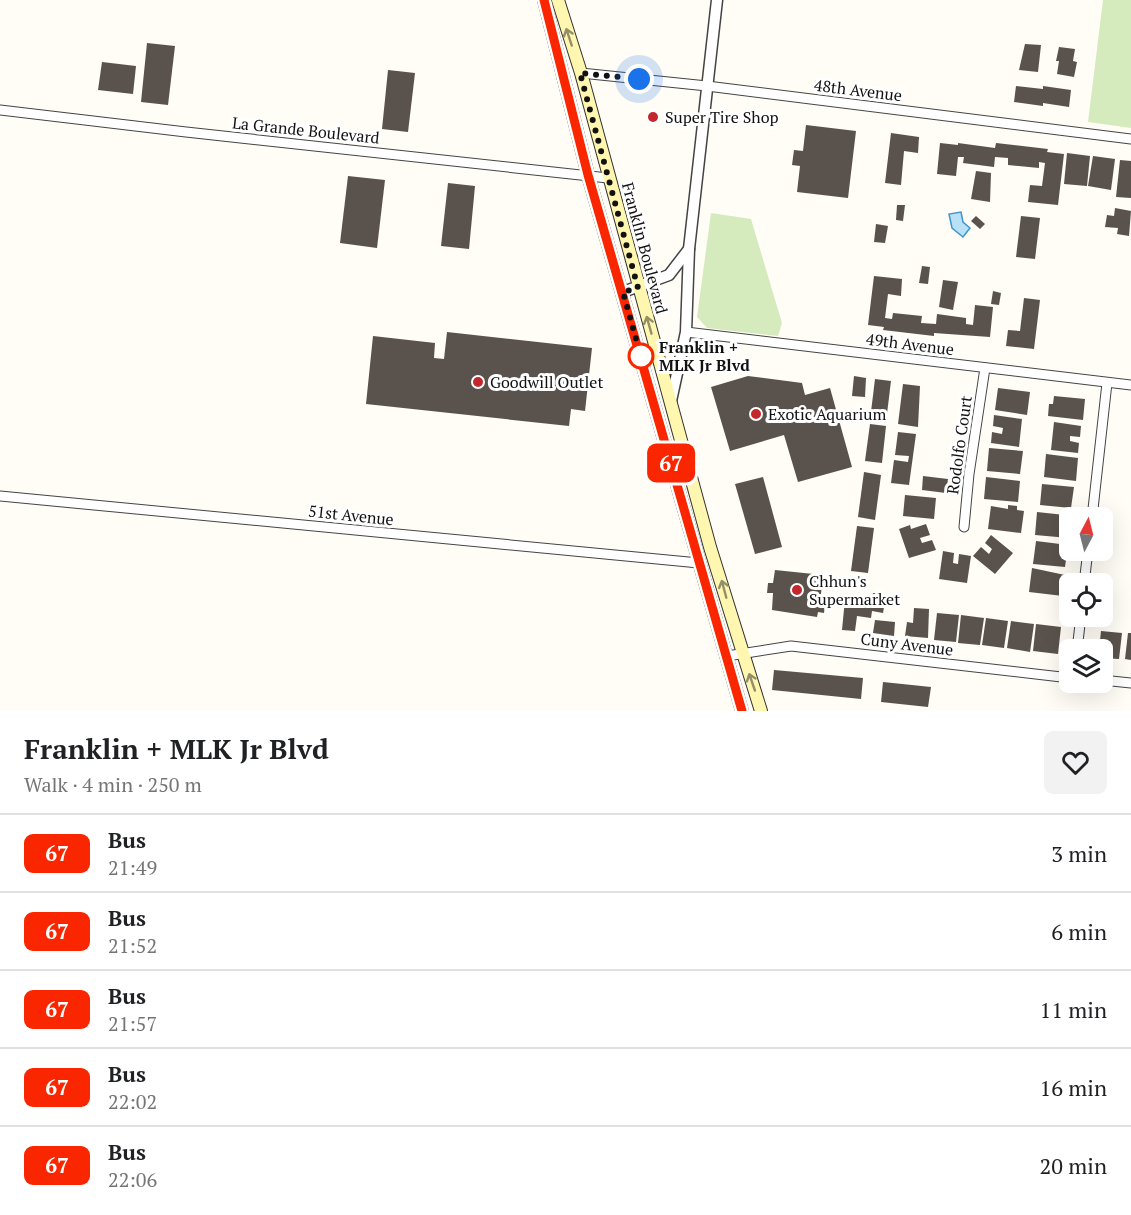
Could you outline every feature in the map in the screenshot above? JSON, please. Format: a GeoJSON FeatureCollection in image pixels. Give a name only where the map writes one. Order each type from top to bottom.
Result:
{"type":"FeatureCollection","features":[{"type":"Feature","properties":{"kind":"main road","name":"Franklin Boulevard"},"geometry":{"type":"LineString","coordinates":[[544,0],[588,175],[742,711]]}},
{"type":"Feature","properties":{"kind":"main road","name":"Franklin Boulevard"},"geometry":{"type":"LineString","coordinates":[[558,0],[699,505],[761,711]]}},
{"type":"Feature","properties":{"kind":"main road"},"geometry":{"type":"LineString","coordinates":[[662,432],[673,442],[689,494],[699,505]]}},
{"type":"Feature","properties":{"kind":"street"},"geometry":{"type":"LineString","coordinates":[[671,401],[686,332],[689,249],[717,0]]}},
{"type":"Feature","properties":{"kind":"street","name":"48th Avenue"},"geometry":{"type":"LineString","coordinates":[[580,73],[707,86],[1131,139]]}},
{"type":"Feature","properties":{"kind":"street","name":"La Grande Boulevard"},"geometry":{"type":"LineString","coordinates":[[0,110],[608,178]]}},
{"type":"Feature","properties":{"kind":"street"},"geometry":{"type":"LineString","coordinates":[[623,292],[669,275],[689,249]]}},
{"type":"Feature","properties":{"kind":"street","name":"49th Avenue"},"geometry":{"type":"LineString","coordinates":[[686,332],[1131,385]]}},
{"type":"Feature","properties":{"kind":"street","name":"Rodolfo Court"},"geometry":{"type":"LineString","coordinates":[[964,527],[969,474],[985,368]]}},
{"type":"Feature","properties":{"kind":"street"},"geometry":{"type":"LineString","coordinates":[[1093,507],[1107,383]]}},
{"type":"Feature","properties":{"kind":"street","name":"51st Avenue"},"geometry":{"type":"LineString","coordinates":[[0,495],[699,563]]}},
{"type":"Feature","properties":{"kind":"street","name":"Cuny Avenue"},"geometry":{"type":"LineString","coordinates":[[727,656],[791,646],[1059,677]]}},
{"type":"Feature","properties":{"kind":"street"},"geometry":{"type":"LineString","coordinates":[[1113,681],[1131,683]]}},
{"type":"Feature","properties":{"kind":"green space"},"geometry":{"type":"Polygon","coordinates":[[[1103,0],[1131,0],[1131,128],[1088,122],[1103,0]]]}},
{"type":"Feature","properties":{"kind":"green space"},"geometry":{"type":"Polygon","coordinates":[[[711,213],[751,219],[782,323],[778,336],[707,328],[697,317],[711,213]]]}},
{"type":"Feature","properties":{"kind":"water"},"geometry":{"type":"Polygon","coordinates":[[[961,212],[963,222],[970,228],[963,237],[952,228],[949,214],[961,212]]]}},
{"type":"Feature","properties":{"kind":"building"},"geometry":{"type":"Polygon","coordinates":[[[147,43],[175,46],[168,105],[141,102],[147,43]]]}},
{"type":"Feature","properties":{"kind":"building"},"geometry":{"type":"Polygon","coordinates":[[[1025,44],[1041,45],[1038,72],[1019,70],[1025,44]]]}},
{"type":"Feature","properties":{"kind":"building"},"geometry":{"type":"Polygon","coordinates":[[[1059,47],[1075,49],[1073,61],[1077,62],[1074,77],[1057,74],[1059,61],[1056,61],[1059,47]]]}},
{"type":"Feature","properties":{"kind":"building"},"geometry":{"type":"Polygon","coordinates":[[[102,62],[136,66],[133,94],[98,90],[102,62]]]}},
{"type":"Feature","properties":{"kind":"building"},"geometry":{"type":"Polygon","coordinates":[[[388,70],[415,73],[408,132],[382,129],[388,70]]]}},
{"type":"Feature","properties":{"kind":"building"},"geometry":{"type":"Polygon","coordinates":[[[1016,86],[1043,89],[1043,86],[1071,90],[1069,107],[1014,102],[1016,86]]]}},
{"type":"Feature","properties":{"kind":"building"},"geometry":{"type":"Polygon","coordinates":[[[806,125],[856,131],[848,198],[797,192],[800,166],[792,165],[794,150],[803,151],[806,125]]]}},
{"type":"Feature","properties":{"kind":"building"},"geometry":{"type":"Polygon","coordinates":[[[891,133],[919,137],[918,153],[904,151],[901,185],[885,183],[891,133]]]}},
{"type":"Feature","properties":{"kind":"building"},"geometry":{"type":"Polygon","coordinates":[[[940,143],[995,148],[996,143],[1048,149],[1047,152],[1064,154],[1058,205],[1028,202],[1030,185],[1042,186],[1045,163],[1039,162],[1039,168],[1008,165],[1008,158],[995,157],[994,167],[963,163],[964,157],[958,157],[956,176],[937,174],[940,143]]]}},
{"type":"Feature","properties":{"kind":"building"},"geometry":{"type":"Polygon","coordinates":[[[1067,153],[1090,156],[1087,186],[1064,184],[1067,153]]]}},
{"type":"Feature","properties":{"kind":"building"},"geometry":{"type":"Polygon","coordinates":[[[1093,156],[1115,159],[1111,190],[1088,186],[1093,156]]]}},
{"type":"Feature","properties":{"kind":"building"},"geometry":{"type":"Polygon","coordinates":[[[1120,160],[1131,161],[1131,198],[1116,197],[1120,160]]]}},
{"type":"Feature","properties":{"kind":"building"},"geometry":{"type":"Polygon","coordinates":[[[976,171],[991,173],[990,202],[971,199],[976,171]]]}},
{"type":"Feature","properties":{"kind":"building"},"geometry":{"type":"Polygon","coordinates":[[[348,176],[385,180],[377,248],[340,243],[348,176]]]}},
{"type":"Feature","properties":{"kind":"building"},"geometry":{"type":"Polygon","coordinates":[[[448,183],[475,186],[469,249],[441,246],[448,183]]]}},
{"type":"Feature","properties":{"kind":"building"},"geometry":{"type":"Polygon","coordinates":[[[897,205],[905,205],[903,221],[896,220],[897,205]]]}},
{"type":"Feature","properties":{"kind":"building"},"geometry":{"type":"Polygon","coordinates":[[[1115,208],[1131,211],[1129,236],[1117,234],[1118,228],[1105,227],[1107,215],[1114,216],[1115,208]]]}},
{"type":"Feature","properties":{"kind":"building"},"geometry":{"type":"Polygon","coordinates":[[[976,216],[985,224],[980,229],[971,221],[976,216]]]}},
{"type":"Feature","properties":{"kind":"building"},"geometry":{"type":"Polygon","coordinates":[[[1021,216],[1040,218],[1035,259],[1016,257],[1021,216]]]}},
{"type":"Feature","properties":{"kind":"building"},"geometry":{"type":"Polygon","coordinates":[[[876,224],[888,226],[885,243],[874,242],[876,224]]]}},
{"type":"Feature","properties":{"kind":"building"},"geometry":{"type":"Polygon","coordinates":[[[922,266],[930,267],[928,284],[919,283],[922,266]]]}},
{"type":"Feature","properties":{"kind":"building"},"geometry":{"type":"Polygon","coordinates":[[[874,276],[902,279],[901,296],[888,294],[885,318],[892,319],[893,313],[922,316],[921,323],[936,324],[937,314],[966,318],[966,324],[973,325],[975,305],[993,307],[990,337],[934,333],[934,336],[883,330],[884,327],[868,325],[874,276]]]}},
{"type":"Feature","properties":{"kind":"building"},"geometry":{"type":"Polygon","coordinates":[[[943,280],[958,282],[953,310],[939,307],[943,280]]]}},
{"type":"Feature","properties":{"kind":"building"},"geometry":{"type":"Polygon","coordinates":[[[993,291],[1001,293],[999,305],[991,304],[993,291]]]}},
{"type":"Feature","properties":{"kind":"building"},"geometry":{"type":"Polygon","coordinates":[[[1024,298],[1040,300],[1034,349],[1006,346],[1008,330],[1020,331],[1024,298]]]}},
{"type":"Feature","properties":{"kind":"building","name":"Goodwill Outlet"},"geometry":{"type":"Polygon","coordinates":[[[447,332],[592,348],[585,411],[571,409],[569,426],[366,404],[373,336],[435,343],[434,358],[444,359],[447,332]]]}},
{"type":"Feature","properties":{"kind":"building"},"geometry":{"type":"Polygon","coordinates":[[[748,376],[802,383],[805,395],[830,388],[852,467],[798,482],[784,435],[730,451],[711,387],[748,376]]]}},
{"type":"Feature","properties":{"kind":"building"},"geometry":{"type":"Polygon","coordinates":[[[854,376],[866,378],[865,397],[852,396],[854,376]]]}},
{"type":"Feature","properties":{"kind":"building"},"geometry":{"type":"Polygon","coordinates":[[[875,379],[891,381],[886,422],[870,420],[875,379]]]}},
{"type":"Feature","properties":{"kind":"building"},"geometry":{"type":"Polygon","coordinates":[[[903,384],[920,386],[918,427],[898,424],[903,384]]]}},
{"type":"Feature","properties":{"kind":"building"},"geometry":{"type":"Polygon","coordinates":[[[998,388],[1030,392],[1027,415],[995,410],[998,388]]]}},
{"type":"Feature","properties":{"kind":"building"},"geometry":{"type":"Polygon","coordinates":[[[1054,396],[1085,399],[1083,420],[1048,416],[1049,404],[1053,404],[1054,396]]]}},
{"type":"Feature","properties":{"kind":"building"},"geometry":{"type":"Polygon","coordinates":[[[994,415],[1022,419],[1019,447],[991,443],[992,432],[1002,434],[1003,428],[993,426],[994,415]]]}},
{"type":"Feature","properties":{"kind":"building"},"geometry":{"type":"Polygon","coordinates":[[[1054,422],[1081,426],[1080,437],[1070,436],[1070,441],[1079,443],[1078,453],[1051,450],[1054,422]]]}},
{"type":"Feature","properties":{"kind":"building"},"geometry":{"type":"Polygon","coordinates":[[[870,424],[886,426],[882,463],[865,461],[870,424]]]}},
{"type":"Feature","properties":{"kind":"building"},"geometry":{"type":"Polygon","coordinates":[[[898,432],[916,434],[909,485],[891,483],[894,460],[908,462],[909,456],[895,455],[898,432]]]}},
{"type":"Feature","properties":{"kind":"building"},"geometry":{"type":"Polygon","coordinates":[[[989,448],[1023,451],[1020,474],[987,471],[989,448]]]}},
{"type":"Feature","properties":{"kind":"building"},"geometry":{"type":"Polygon","coordinates":[[[1046,454],[1078,458],[1076,481],[1044,477],[1046,454]]]}},
{"type":"Feature","properties":{"kind":"building"},"geometry":{"type":"Polygon","coordinates":[[[864,472],[881,475],[875,520],[858,517],[864,472]]]}},
{"type":"Feature","properties":{"kind":"building"},"geometry":{"type":"Polygon","coordinates":[[[923,476],[948,479],[946,493],[922,490],[923,476]]]}},
{"type":"Feature","properties":{"kind":"building"},"geometry":{"type":"Polygon","coordinates":[[[763,477],[782,547],[755,554],[735,484],[763,477]]]}},
{"type":"Feature","properties":{"kind":"building"},"geometry":{"type":"Polygon","coordinates":[[[986,477],[1020,481],[1018,502],[984,499],[986,477]]]}},
{"type":"Feature","properties":{"kind":"building"},"geometry":{"type":"Polygon","coordinates":[[[1042,484],[1074,487],[1071,507],[1040,505],[1042,484]]]}},
{"type":"Feature","properties":{"kind":"building"},"geometry":{"type":"Polygon","coordinates":[[[905,495],[936,498],[934,519],[903,516],[905,495]]]}},
{"type":"Feature","properties":{"kind":"building"},"geometry":{"type":"Polygon","coordinates":[[[1008,505],[1017,506],[1017,510],[1024,511],[1021,533],[988,529],[991,506],[1008,509],[1008,505]]]}},
{"type":"Feature","properties":{"kind":"building"},"geometry":{"type":"Polygon","coordinates":[[[1037,512],[1059,514],[1059,537],[1035,535],[1037,512]]]}},
{"type":"Feature","properties":{"kind":"building"},"geometry":{"type":"Polygon","coordinates":[[[926,524],[930,535],[920,538],[922,543],[932,540],[936,550],[909,558],[899,529],[910,525],[911,529],[926,524]]]}},
{"type":"Feature","properties":{"kind":"building"},"geometry":{"type":"Polygon","coordinates":[[[857,526],[874,528],[868,573],[851,571],[857,526]]]}},
{"type":"Feature","properties":{"kind":"building"},"geometry":{"type":"Polygon","coordinates":[[[991,535],[1013,553],[995,574],[973,556],[981,547],[989,554],[992,549],[985,543],[991,535]]]}},
{"type":"Feature","properties":{"kind":"building"},"geometry":{"type":"Polygon","coordinates":[[[1036,541],[1059,544],[1059,561],[1066,561],[1065,567],[1033,564],[1036,541]]]}},
{"type":"Feature","properties":{"kind":"building"},"geometry":{"type":"Polygon","coordinates":[[[943,551],[954,553],[953,563],[958,564],[959,554],[971,556],[967,583],[939,579],[943,551]]]}},
{"type":"Feature","properties":{"kind":"building"},"geometry":{"type":"Polygon","coordinates":[[[1032,568],[1059,574],[1059,596],[1029,592],[1032,568]]]}},
{"type":"Feature","properties":{"kind":"building"},"geometry":{"type":"Polygon","coordinates":[[[775,570],[823,575],[820,603],[825,604],[824,613],[818,612],[817,617],[772,610],[773,593],[767,593],[768,583],[773,583],[775,570]]]}},
{"type":"Feature","properties":{"kind":"building"},"geometry":{"type":"Polygon","coordinates":[[[873,593],[886,595],[883,613],[872,611],[871,618],[857,616],[855,631],[842,630],[845,599],[866,599],[866,605],[871,605],[873,593]]]}},
{"type":"Feature","properties":{"kind":"building"},"geometry":{"type":"Polygon","coordinates":[[[914,608],[929,609],[928,638],[905,636],[907,622],[913,623],[914,608]]]}},
{"type":"Feature","properties":{"kind":"building"},"geometry":{"type":"Polygon","coordinates":[[[937,613],[959,615],[956,642],[934,640],[937,613]]]}},
{"type":"Feature","properties":{"kind":"building"},"geometry":{"type":"Polygon","coordinates":[[[961,615],[984,618],[980,645],[958,643],[961,615]]]}},
{"type":"Feature","properties":{"kind":"building"},"geometry":{"type":"Polygon","coordinates":[[[986,618],[1008,621],[1004,648],[982,645],[986,618]]]}},
{"type":"Feature","properties":{"kind":"building"},"geometry":{"type":"Polygon","coordinates":[[[875,620],[895,622],[894,636],[873,633],[875,620]]]}},
{"type":"Feature","properties":{"kind":"building"},"geometry":{"type":"Polygon","coordinates":[[[1011,621],[1034,624],[1030,652],[1007,648],[1011,621]]]}},
{"type":"Feature","properties":{"kind":"building"},"geometry":{"type":"Polygon","coordinates":[[[1036,624],[1061,627],[1058,654],[1033,651],[1036,624]]]}},
{"type":"Feature","properties":{"kind":"building"},"geometry":{"type":"Polygon","coordinates":[[[1101,631],[1122,633],[1119,659],[1113,659],[1113,639],[1100,639],[1101,631]]]}},
{"type":"Feature","properties":{"kind":"building"},"geometry":{"type":"Polygon","coordinates":[[[1128,633],[1131,633],[1131,660],[1125,659],[1128,633]]]}},
{"type":"Feature","properties":{"kind":"building"},"geometry":{"type":"Polygon","coordinates":[[[774,670],[863,678],[861,699],[772,690],[774,670]]]}},
{"type":"Feature","properties":{"kind":"building"},"geometry":{"type":"Polygon","coordinates":[[[883,682],[931,687],[928,707],[881,702],[883,682]]]}},
{"type":"Feature","properties":{"kind":"bus line","name":"67"},"geometry":{"type":"LineString","coordinates":[[544,0],[588,175],[742,711]]}},
{"type":"Feature","properties":{"kind":"place","name":"Super Tire Shop"},"geometry":{"type":"Point","coordinates":[653,117]}},
{"type":"Feature","properties":{"kind":"place","name":"Franklin + MLK Jr Blvd"},"geometry":{"type":"Point","coordinates":[641,356]}},
{"type":"Feature","properties":{"kind":"place","name":"Goodwill Outlet"},"geometry":{"type":"Point","coordinates":[478,382]}},
{"type":"Feature","properties":{"kind":"place","name":"Exotic Aquarium"},"geometry":{"type":"Point","coordinates":[756,414]}},
{"type":"Feature","properties":{"kind":"place","name":"Chhun's Supermarket"},"geometry":{"type":"Point","coordinates":[797,590]}},
{"type":"Feature","properties":{"kind":"route"},"geometry":{"type":"LineString","coordinates":[[639,79],[580,73],[638,288],[623,292],[643,364],[641,356]]}}]}
